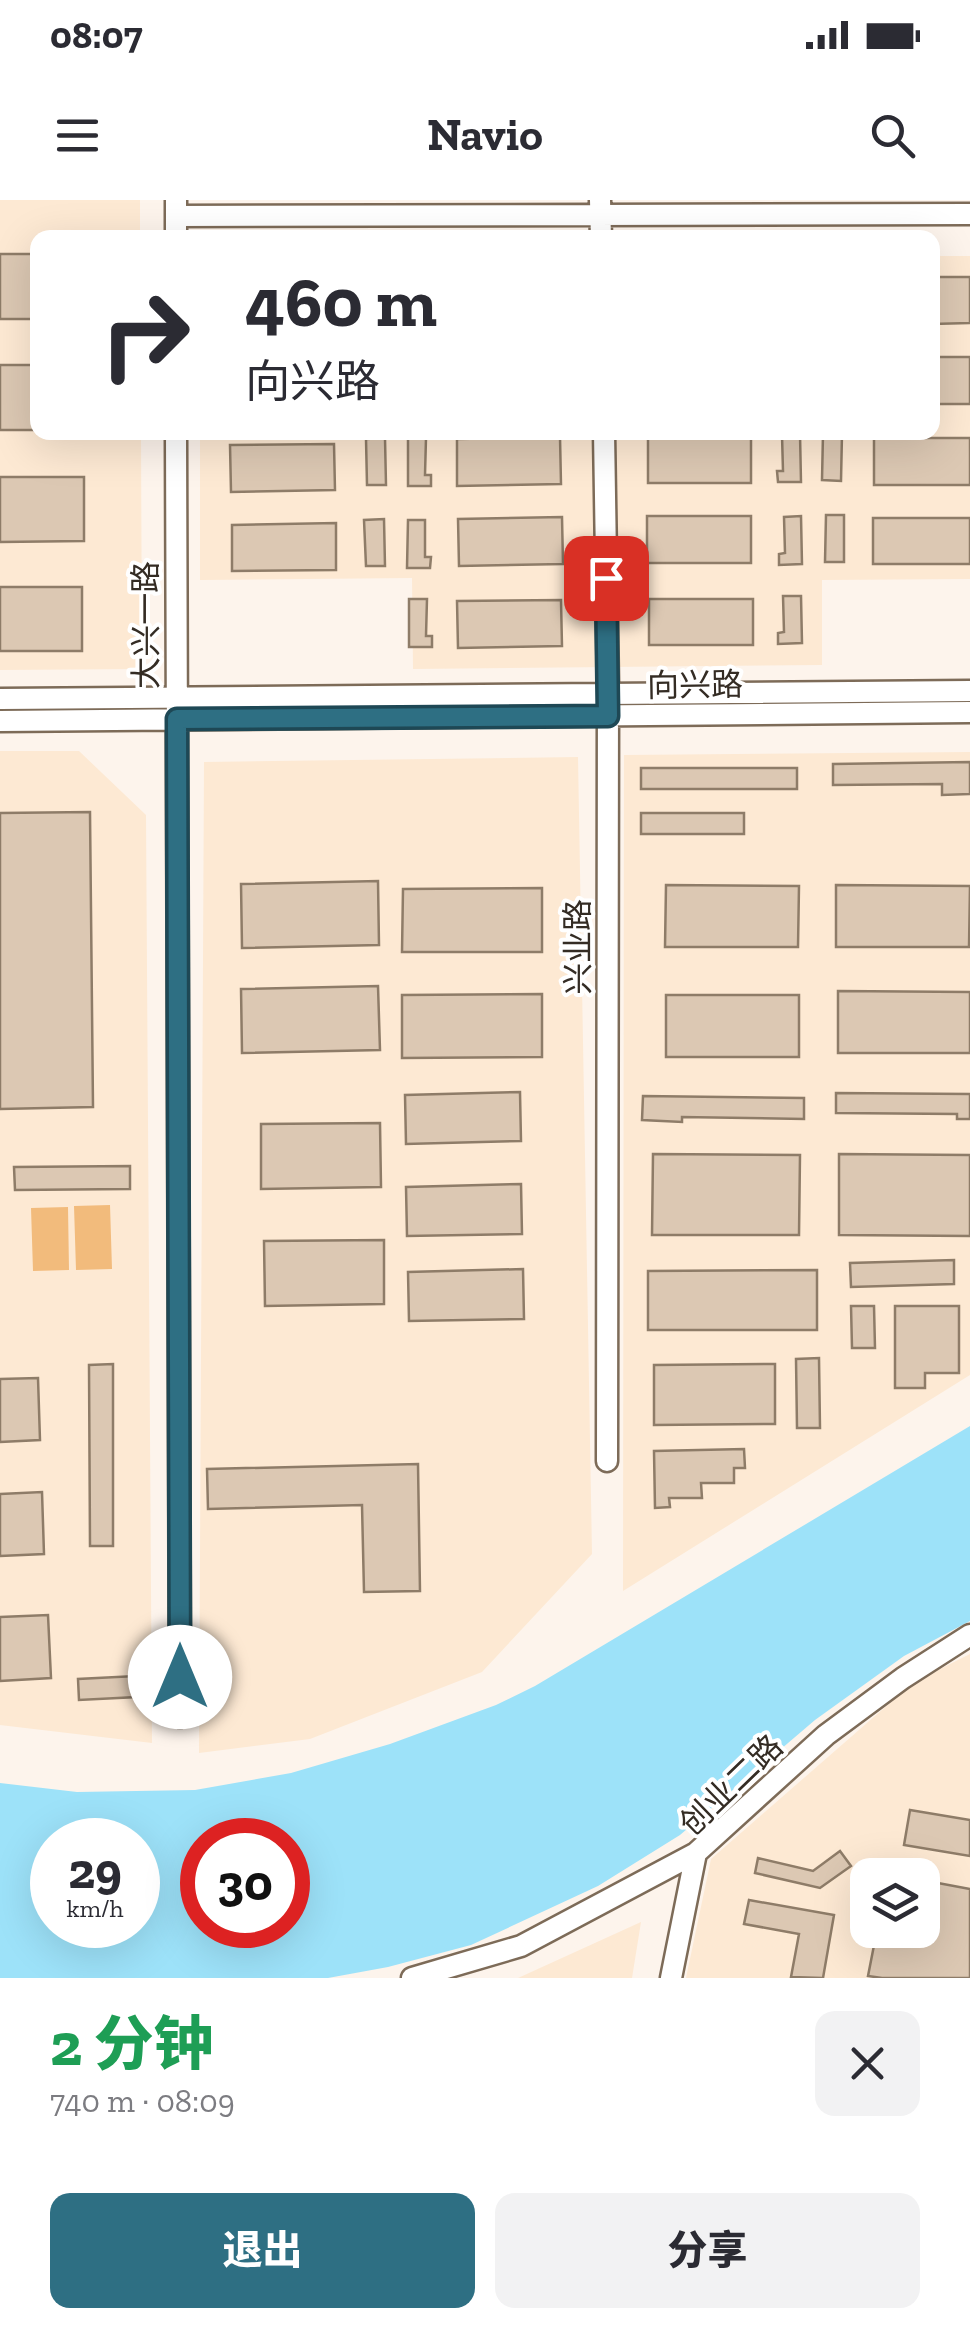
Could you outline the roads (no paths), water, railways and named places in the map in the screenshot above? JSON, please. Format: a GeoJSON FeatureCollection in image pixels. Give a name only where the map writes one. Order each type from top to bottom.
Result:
{"type":"FeatureCollection","features":[{"type":"Feature","properties":{"kind":"street"},"geometry":{"type":"LineString","coordinates":[[176,218],[600,208],[970,214]]}},
{"type":"Feature","properties":{"kind":"street","name":"大兴一路"},"geometry":{"type":"LineString","coordinates":[[176,440],[180,1716]]}},
{"type":"Feature","properties":{"kind":"street","name":"兴业路"},"geometry":{"type":"LineString","coordinates":[[604,440],[608,694],[607,1461]]}},
{"type":"Feature","properties":{"kind":"street","name":"向兴路"},"geometry":{"type":"LineString","coordinates":[[0,698],[970,690]]}},
{"type":"Feature","properties":{"kind":"street","name":"向兴路"},"geometry":{"type":"LineString","coordinates":[[0,721],[970,712]]}},
{"type":"Feature","properties":{"kind":"street","name":"创业二路"},"geometry":{"type":"LineString","coordinates":[[671,1978],[696,1853],[826,1735],[902,1678],[970,1636]]}},
{"type":"Feature","properties":{"kind":"street"},"geometry":{"type":"LineString","coordinates":[[412,1978],[521,1946],[696,1853]]}},
{"type":"Feature","properties":{"kind":"water"},"geometry":{"type":"Polygon","coordinates":[[[970,1426],[970,1621],[904,1656],[815,1720],[680,1835],[598,1886],[471,1945],[328,1978],[0,1978],[0,1783],[77,1792],[195,1790],[291,1773],[390,1744],[496,1705],[535,1686],[970,1426]]]}}]}
